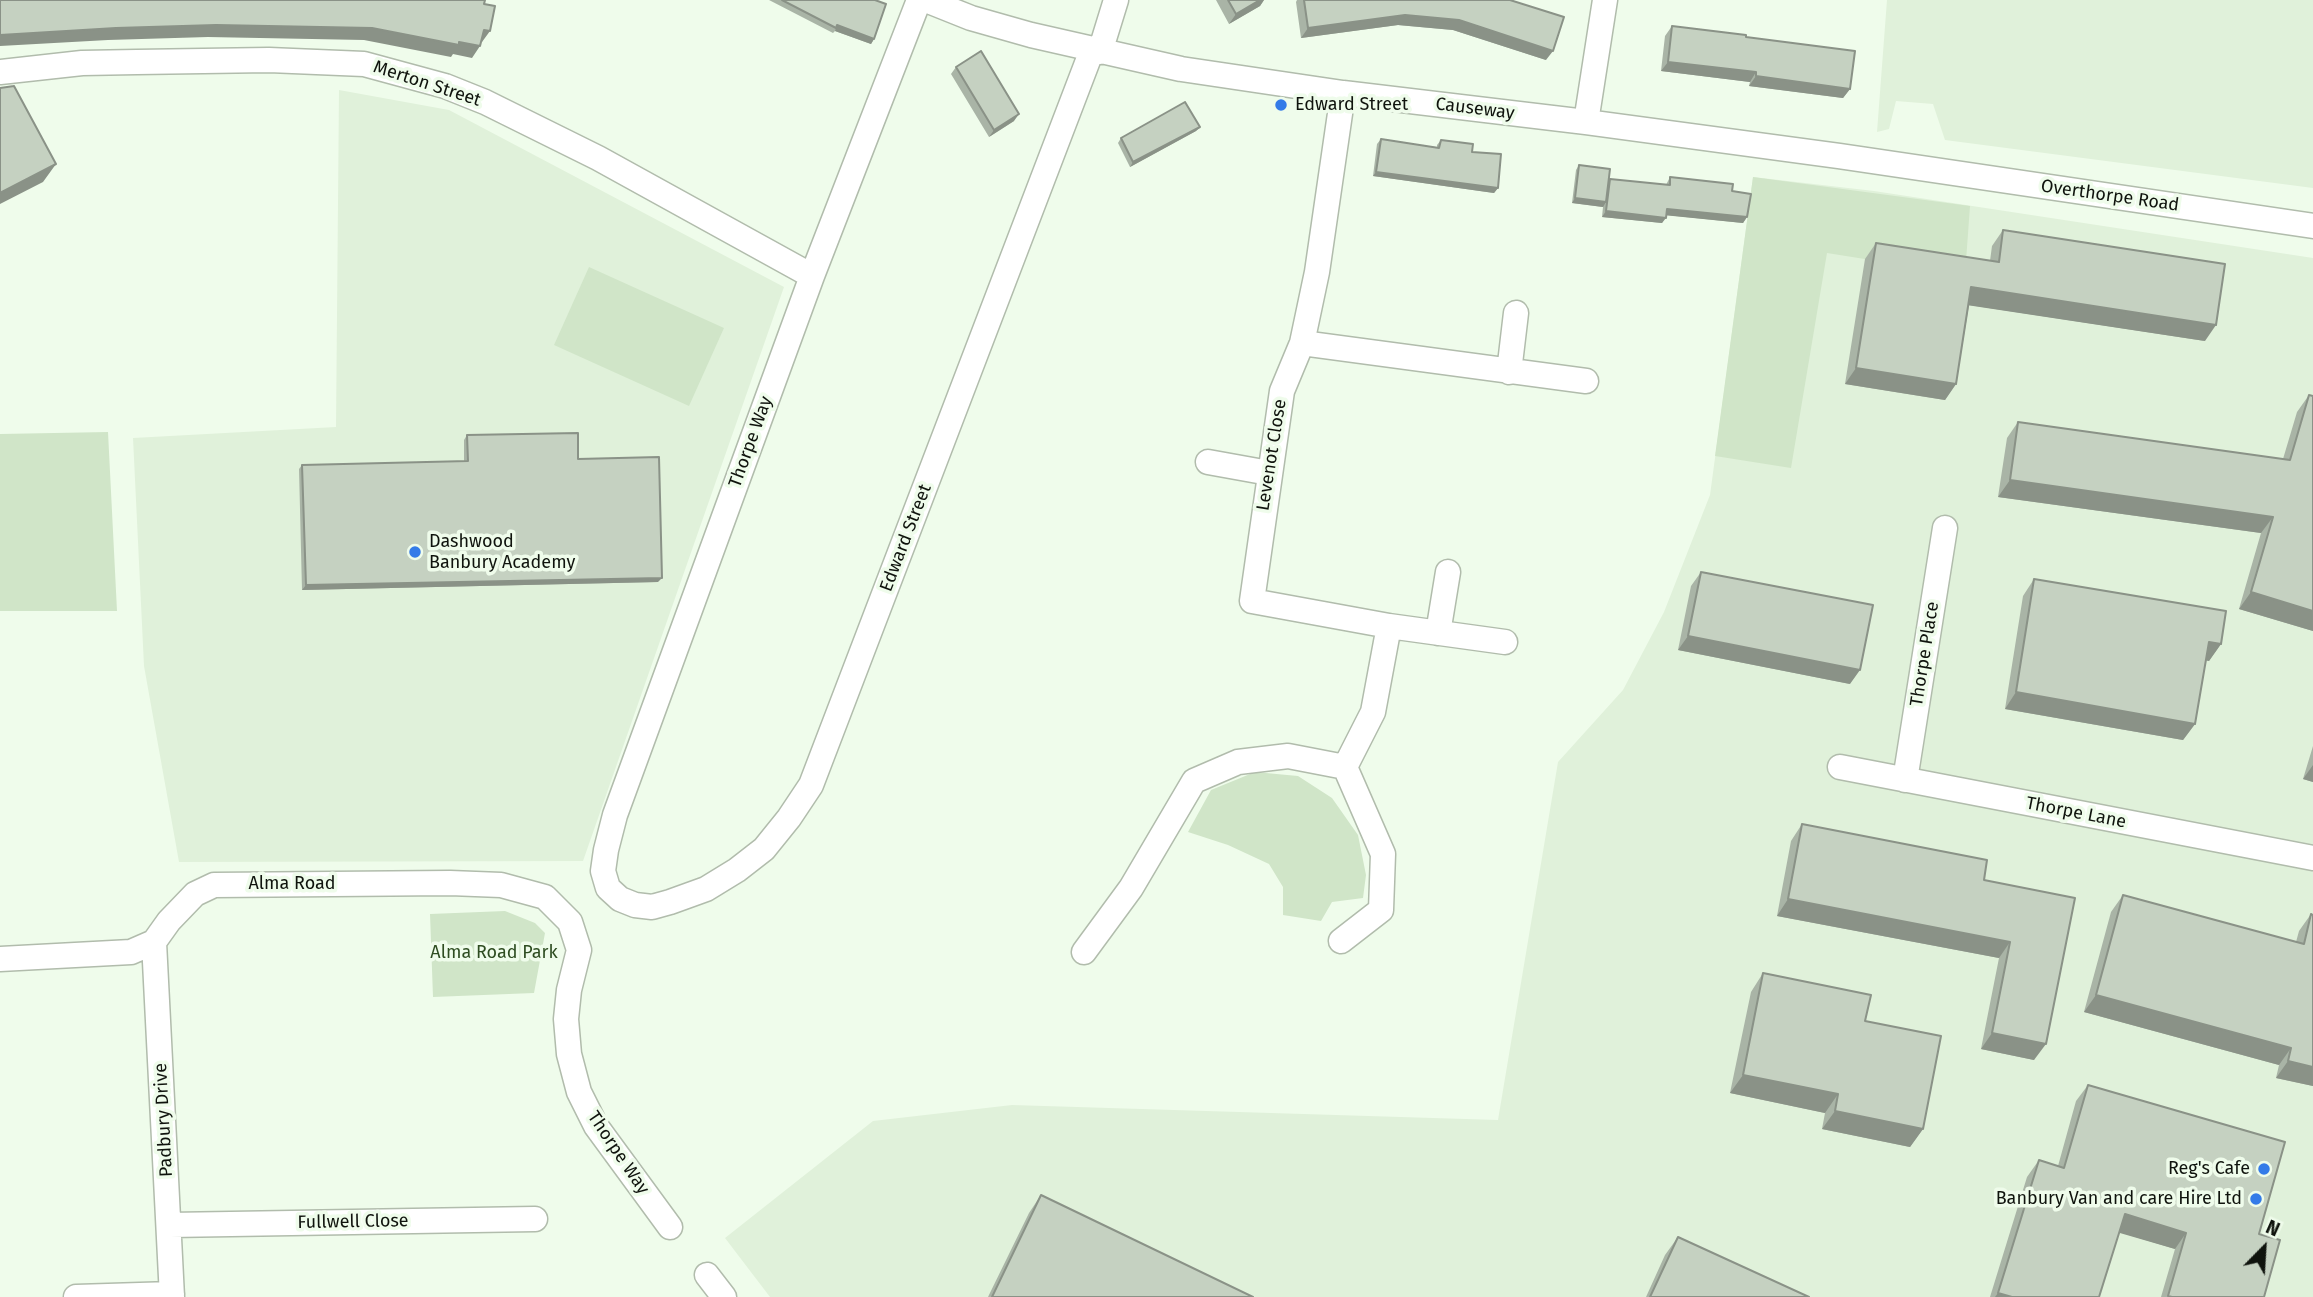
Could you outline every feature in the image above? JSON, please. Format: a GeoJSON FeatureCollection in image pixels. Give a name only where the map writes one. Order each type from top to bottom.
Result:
{"type":"FeatureCollection","features":[{"type":"Feature","properties":{"kind":"street","name":"Thorpe Way"},"geometry":{"type":"LineString","coordinates":[[608,888],[603,871],[615,815],[812,276],[919,0]]}},
{"type":"Feature","properties":{"kind":"street","name":"Causeway"},"geometry":{"type":"LineString","coordinates":[[926,0],[971,18],[1096,51],[1181,69],[1343,93],[1907,165]]}},
{"type":"Feature","properties":{"kind":"street","name":"Edward Street"},"geometry":{"type":"LineString","coordinates":[[608,888],[620,899],[635,905],[652,907],[706,889],[764,849],[811,785],[1116,0]]}},
{"type":"Feature","properties":{"kind":"street"},"geometry":{"type":"LineString","coordinates":[[1586,122],[1605,0]]}},
{"type":"Feature","properties":{"kind":"street","name":"Merton Street"},"geometry":{"type":"LineString","coordinates":[[0,72],[82,63],[269,60],[364,64],[445,86],[485,102],[598,158],[812,276]]}},
{"type":"Feature","properties":{"kind":"street","name":"Levenot Close"},"geometry":{"type":"LineString","coordinates":[[1343,93],[1317,272],[1302,343],[1282,391],[1252,601],[1389,626],[1504,642]]}},
{"type":"Feature","properties":{"kind":"street","name":"Overthorpe Road"},"geometry":{"type":"LineString","coordinates":[[1907,165],[2313,226]]}},
{"type":"Feature","properties":{"kind":"street"},"geometry":{"type":"LineString","coordinates":[[1509,372],[1516,313]]}},
{"type":"Feature","properties":{"kind":"street"},"geometry":{"type":"LineString","coordinates":[[1302,343],[1586,381]]}},
{"type":"Feature","properties":{"kind":"street"},"geometry":{"type":"LineString","coordinates":[[1208,462],[1269,473]]}},
{"type":"Feature","properties":{"kind":"street","name":"Thorpe Place"},"geometry":{"type":"LineString","coordinates":[[1905,780],[1945,528]]}},
{"type":"Feature","properties":{"kind":"street"},"geometry":{"type":"LineString","coordinates":[[1438,633],[1448,572]]}},
{"type":"Feature","properties":{"kind":"street"},"geometry":{"type":"LineString","coordinates":[[1345,767],[1373,712],[1389,626]]}},
{"type":"Feature","properties":{"kind":"street"},"geometry":{"type":"LineString","coordinates":[[1084,952],[1130,888],[1194,781],[1238,762],[1288,756],[1345,767]]}},
{"type":"Feature","properties":{"kind":"street"},"geometry":{"type":"LineString","coordinates":[[1341,941],[1381,910],[1383,854],[1345,767]]}},
{"type":"Feature","properties":{"kind":"street","name":"Thorpe Lane"},"geometry":{"type":"LineString","coordinates":[[1840,767],[2313,858]]}},
{"type":"Feature","properties":{"kind":"street","name":"Alma Road"},"geometry":{"type":"LineString","coordinates":[[155,942],[169,921],[195,894],[214,885],[450,883],[501,885],[545,898],[570,922],[579,950]]}},
{"type":"Feature","properties":{"kind":"street"},"geometry":{"type":"LineString","coordinates":[[0,959],[131,952],[155,942]]}},
{"type":"Feature","properties":{"kind":"street","name":"Padbury Drive"},"geometry":{"type":"LineString","coordinates":[[155,942],[172,1295]]}},
{"type":"Feature","properties":{"kind":"street","name":"Thorpe Way"},"geometry":{"type":"LineString","coordinates":[[579,950],[569,990],[566,1019],[569,1054],[579,1092],[596,1126],[670,1227]]}},
{"type":"Feature","properties":{"kind":"street","name":"Fullwell Close"},"geometry":{"type":"LineString","coordinates":[[170,1226],[535,1219]]}},
{"type":"Feature","properties":{"kind":"street"},"geometry":{"type":"LineString","coordinates":[[707,1275],[724,1297]]}},
{"type":"Feature","properties":{"kind":"street"},"geometry":{"type":"LineString","coordinates":[[76,1297],[172,1295]]}},
{"type":"Feature","properties":{"kind":"shaded area"},"geometry":{"type":"Polygon","coordinates":[[[1887,0],[2313,0],[2313,188],[1945,140],[1933,104],[1896,101],[1889,129],[1877,132],[1887,0]]]}},
{"type":"Feature","properties":{"kind":"shaded area","name":"Dashwood Banbury Academy"},"geometry":{"type":"Polygon","coordinates":[[[339,90],[449,110],[784,287],[583,861],[179,862],[144,666],[133,438],[336,427],[339,90]]]}},
{"type":"Feature","properties":{"kind":"shaded area"},"geometry":{"type":"Polygon","coordinates":[[[1753,177],[1874,191],[2313,258],[2313,1297],[770,1297],[725,1238],[873,1121],[1012,1105],[1498,1120],[1558,762],[1623,690],[1664,612],[1710,495],[1753,177]]]}},
{"type":"Feature","properties":{"kind":"green space"},"geometry":{"type":"Polygon","coordinates":[[[1753,177],[1970,206],[1965,275],[1827,253],[1791,468],[1715,456],[1753,177]]]}},
{"type":"Feature","properties":{"kind":"green space"},"geometry":{"type":"Polygon","coordinates":[[[589,267],[724,328],[689,406],[554,345],[589,267]]]}},
{"type":"Feature","properties":{"kind":"green space"},"geometry":{"type":"Polygon","coordinates":[[[108,432],[117,611],[0,611],[0,434],[108,432]]]}},
{"type":"Feature","properties":{"kind":"green space"},"geometry":{"type":"Polygon","coordinates":[[[1255,772],[1298,776],[1332,798],[1358,835],[1366,875],[1363,898],[1332,902],[1321,921],[1283,915],[1283,887],[1269,864],[1228,845],[1188,832],[1211,790],[1255,772]]]}},
{"type":"Feature","properties":{"kind":"green space","name":"Alma Road Park"},"geometry":{"type":"Polygon","coordinates":[[[505,911],[535,923],[545,933],[534,993],[433,997],[430,914],[505,911]]]}},
{"type":"Feature","properties":{"kind":"building"},"geometry":{"type":"Polygon","coordinates":[[[0,0],[485,0],[484,4],[495,6],[490,31],[484,30],[480,46],[459,42],[459,45],[372,28],[216,25],[0,35],[0,0]]]}},
{"type":"Feature","properties":{"kind":"building"},"geometry":{"type":"Polygon","coordinates":[[[782,0],[875,0],[886,4],[874,39],[837,25],[836,28],[782,0]]]}},
{"type":"Feature","properties":{"kind":"building"},"geometry":{"type":"Polygon","coordinates":[[[1228,0],[1260,0],[1236,14],[1228,0]]]}},
{"type":"Feature","properties":{"kind":"building"},"geometry":{"type":"Polygon","coordinates":[[[1304,0],[1510,0],[1564,17],[1553,51],[1459,20],[1405,15],[1308,28],[1304,0]]]}},
{"type":"Feature","properties":{"kind":"building"},"geometry":{"type":"Polygon","coordinates":[[[1672,26],[1855,51],[1850,89],[1756,76],[1756,72],[1668,62],[1672,26]]]}},
{"type":"Feature","properties":{"kind":"building"},"geometry":{"type":"Polygon","coordinates":[[[981,51],[1019,114],[994,130],[956,67],[981,51]]]}},
{"type":"Feature","properties":{"kind":"building"},"geometry":{"type":"Polygon","coordinates":[[[14,86],[56,164],[0,193],[0,88],[14,86]]]}},
{"type":"Feature","properties":{"kind":"building"},"geometry":{"type":"Polygon","coordinates":[[[1185,102],[1200,127],[1133,162],[1121,138],[1185,102]]]}},
{"type":"Feature","properties":{"kind":"building"},"geometry":{"type":"Polygon","coordinates":[[[1381,139],[1439,148],[1441,140],[1473,144],[1472,152],[1501,154],[1498,188],[1376,172],[1381,139]]]}},
{"type":"Feature","properties":{"kind":"building"},"geometry":{"type":"Polygon","coordinates":[[[1579,165],[1610,169],[1606,202],[1575,198],[1579,165]]]}},
{"type":"Feature","properties":{"kind":"building"},"geometry":{"type":"Polygon","coordinates":[[[1670,177],[1733,184],[1732,191],[1751,194],[1747,217],[1667,209],[1666,218],[1606,211],[1610,179],[1670,185],[1670,177]]]}},
{"type":"Feature","properties":{"kind":"building"},"geometry":{"type":"Polygon","coordinates":[[[2003,230],[2225,264],[2216,325],[1971,287],[1956,384],[1856,368],[1876,243],[1999,262],[2003,230]]]}},
{"type":"Feature","properties":{"kind":"building"},"geometry":{"type":"Polygon","coordinates":[[[2309,395],[2313,396],[2313,611],[2251,592],[2273,517],[2010,480],[2018,422],[2290,460],[2309,395]]]}},
{"type":"Feature","properties":{"kind":"building"},"geometry":{"type":"Polygon","coordinates":[[[578,433],[578,459],[659,457],[662,578],[306,585],[302,465],[468,461],[467,435],[578,433]]]}},
{"type":"Feature","properties":{"kind":"building"},"geometry":{"type":"Polygon","coordinates":[[[1701,572],[1873,605],[1860,670],[1688,636],[1701,572]]]}},
{"type":"Feature","properties":{"kind":"building"},"geometry":{"type":"Polygon","coordinates":[[[2034,579],[2226,611],[2221,644],[2209,642],[2195,724],[2016,692],[2034,579]]]}},
{"type":"Feature","properties":{"kind":"building"},"geometry":{"type":"Polygon","coordinates":[[[1802,824],[1987,860],[1984,880],[2075,898],[2046,1044],[1992,1033],[2010,942],[1788,899],[1802,824]]]}},
{"type":"Feature","properties":{"kind":"building"},"geometry":{"type":"Polygon","coordinates":[[[2123,895],[2304,944],[2311,914],[2313,915],[2313,1067],[2288,1061],[2291,1048],[2096,995],[2123,895]]]}},
{"type":"Feature","properties":{"kind":"building"},"geometry":{"type":"Polygon","coordinates":[[[1763,973],[1871,995],[1865,1021],[1941,1036],[1923,1129],[1835,1111],[1838,1094],[1743,1075],[1763,973]]]}},
{"type":"Feature","properties":{"kind":"building"},"geometry":{"type":"Polygon","coordinates":[[[2088,1085],[2285,1142],[2259,1234],[2280,1240],[2264,1297],[2168,1296],[2186,1233],[2125,1214],[2099,1297],[2012,1297],[1998,1293],[2039,1160],[2064,1168],[2088,1085]]]}},
{"type":"Feature","properties":{"kind":"building"},"geometry":{"type":"Polygon","coordinates":[[[1041,1195],[1253,1297],[992,1297],[1041,1195]]]}},
{"type":"Feature","properties":{"kind":"building"},"geometry":{"type":"Polygon","coordinates":[[[1678,1237],[1809,1297],[1650,1297],[1678,1237]]]}},
{"type":"Feature","properties":{"kind":"place","name":"Edward Street"},"geometry":{"type":"Point","coordinates":[1281,105]}},
{"type":"Feature","properties":{"kind":"place","name":"Dashwood Banbury Academy"},"geometry":{"type":"Point","coordinates":[415,552]}},
{"type":"Feature","properties":{"kind":"place","name":"Reg's Cafe"},"geometry":{"type":"Point","coordinates":[2264,1169]}},
{"type":"Feature","properties":{"kind":"place","name":"Banbury Van and care Hire Ltd"},"geometry":{"type":"Point","coordinates":[2256,1199]}}]}
